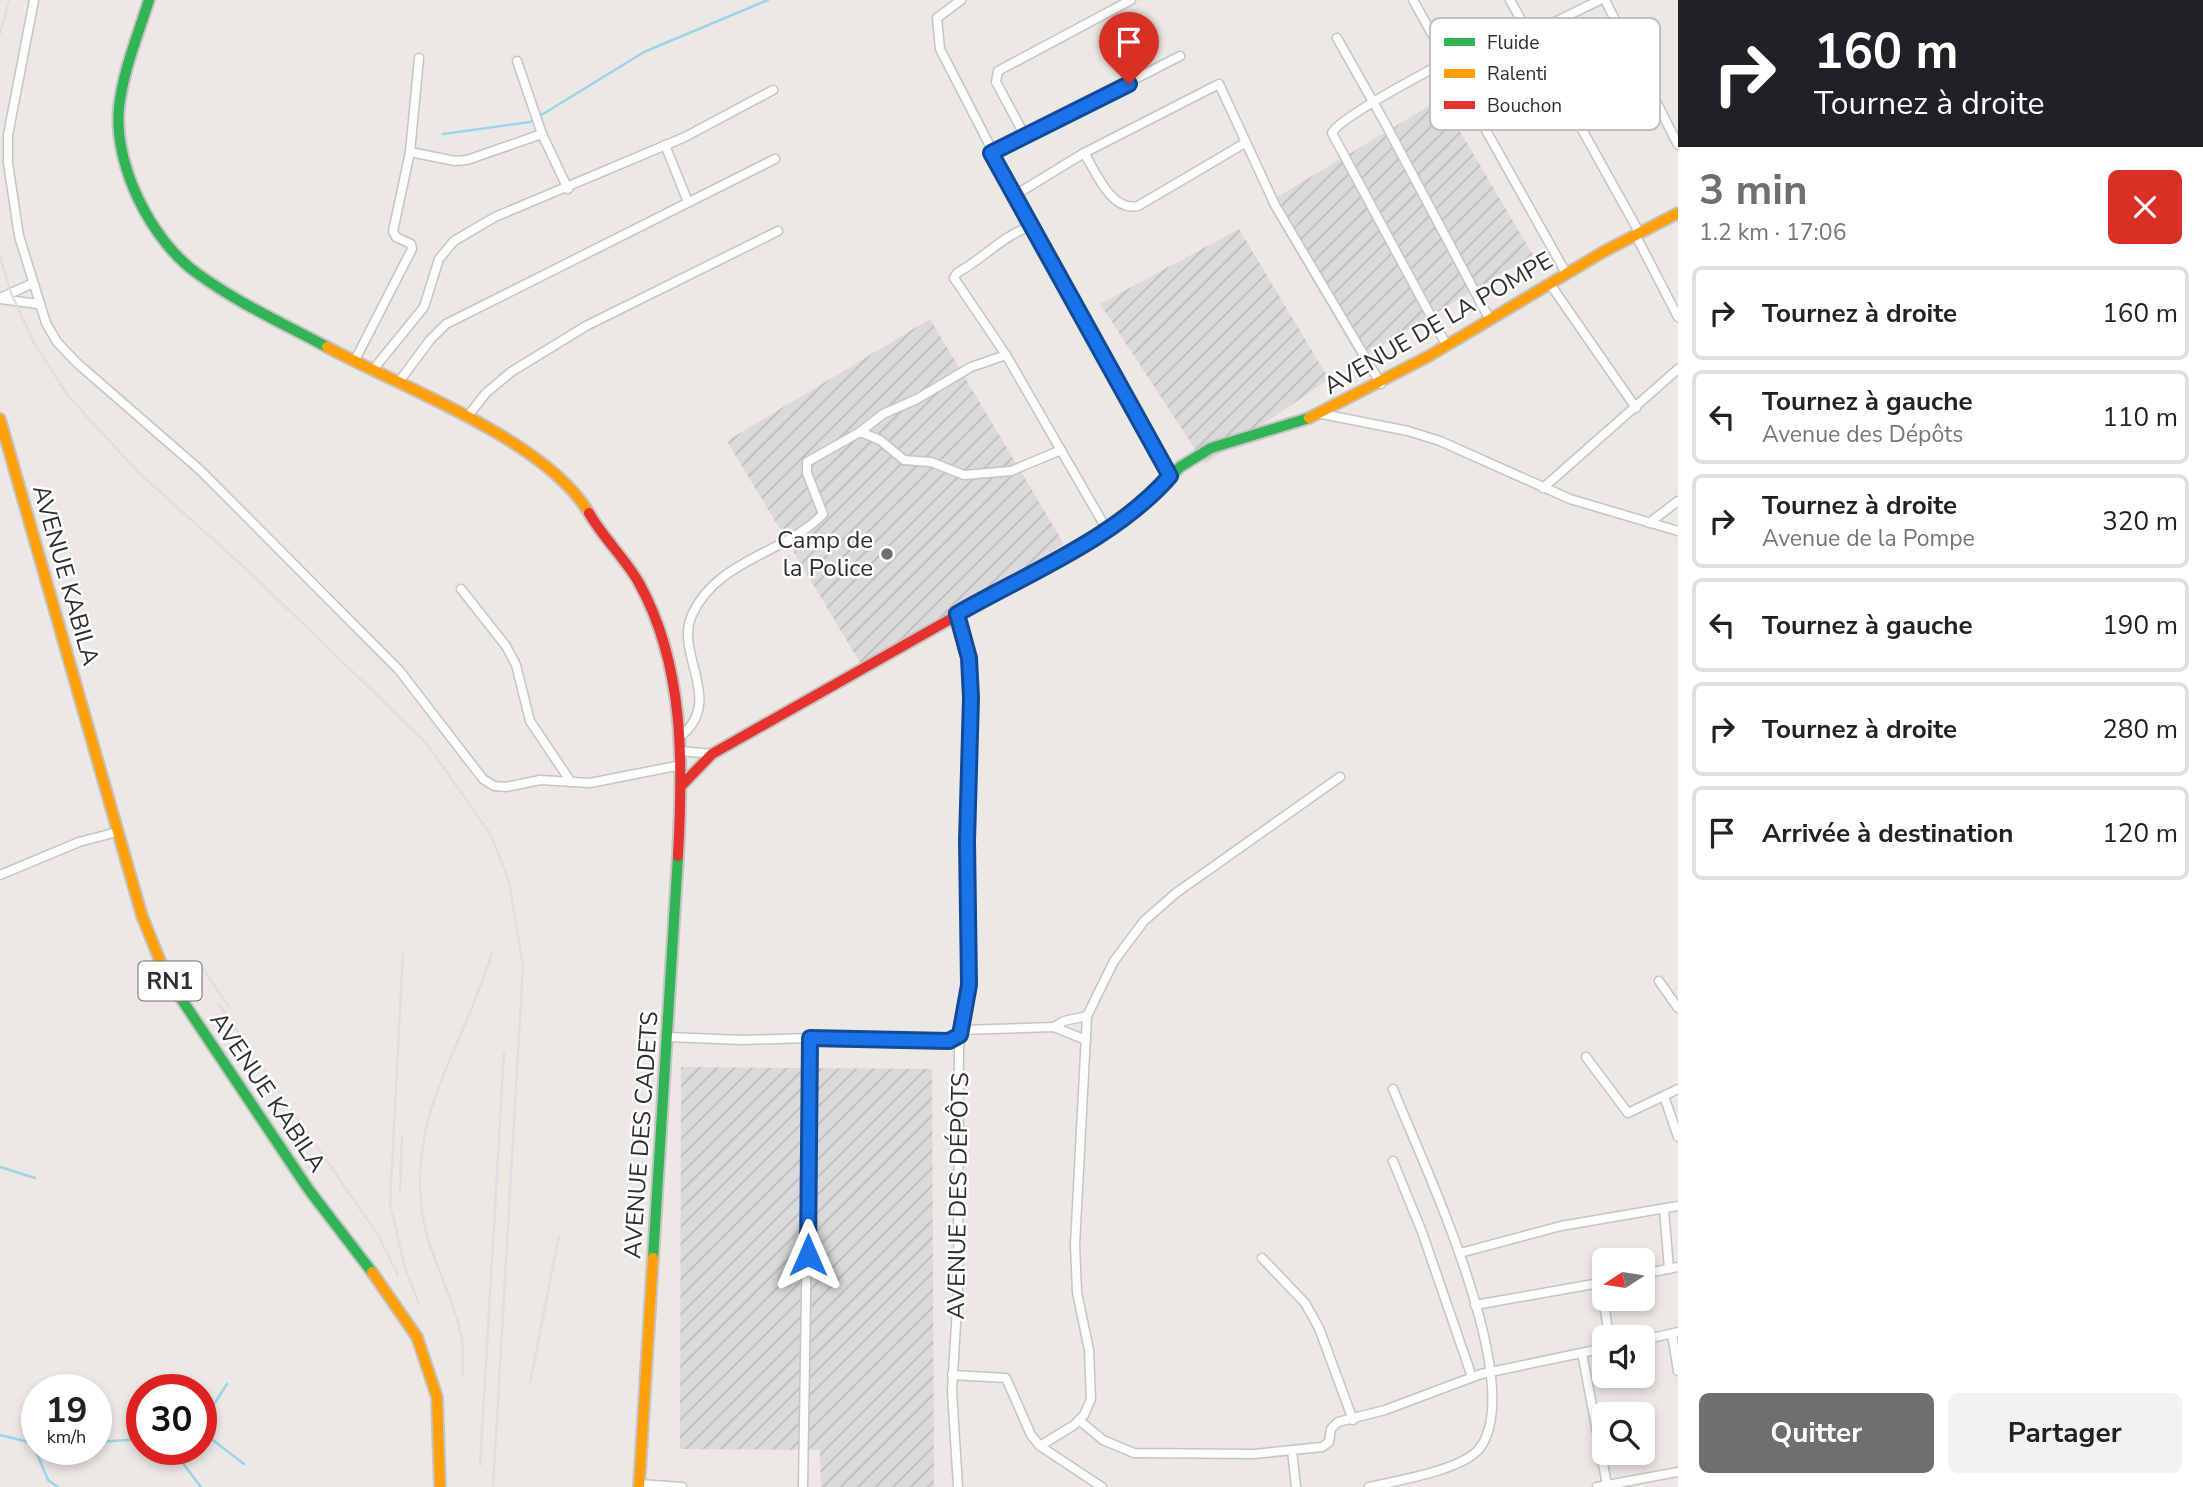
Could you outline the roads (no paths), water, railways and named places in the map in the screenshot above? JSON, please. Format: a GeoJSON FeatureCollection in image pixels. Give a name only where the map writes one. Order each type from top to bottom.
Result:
{"type":"FeatureCollection","features":[{"type":"Feature","properties":{"kind":"main road","name":"AVENUE DES CADETS"},"geometry":{"type":"LineString","coordinates":[[149,0],[132,48],[119,110],[120,146],[128,177],[151,223],[173,253],[197,274],[354,362],[506,438],[571,485],[585,511],[626,564],[646,598],[661,634],[672,675],[681,736],[682,785],[639,1486]]}},
{"type":"Feature","properties":{"kind":"main road","name":"AVENUE DE LA POMPE"},"geometry":{"type":"LineString","coordinates":[[682,785],[699,771],[712,754],[1107,530],[1146,501],[1170,476],[1211,448],[1322,414],[1381,384],[1566,273],[1678,213]]}},
{"type":"Feature","properties":{"kind":"main road","name":"AVENUE KABILA"},"geometry":{"type":"LineString","coordinates":[[0,419],[142,916],[165,973],[309,1190],[394,1302],[417,1337],[437,1397],[440,1487]]}},
{"type":"Feature","properties":{"kind":"street"},"geometry":{"type":"LineString","coordinates":[[34,0],[8,135],[17,226],[38,304],[57,342],[77,363],[200,470],[399,670],[483,779],[494,786],[506,787],[540,780],[606,781],[660,767],[681,765]]}},
{"type":"Feature","properties":{"kind":"street"},"geometry":{"type":"LineString","coordinates":[[961,0],[937,18],[938,40],[991,153],[1170,476]]}},
{"type":"Feature","properties":{"kind":"street"},"geometry":{"type":"LineString","coordinates":[[1025,136],[996,82],[998,71],[1130,0]]}},
{"type":"Feature","properties":{"kind":"street"},"geometry":{"type":"LineString","coordinates":[[1413,0],[1430,30]]}},
{"type":"Feature","properties":{"kind":"street"},"geometry":{"type":"LineString","coordinates":[[1510,0],[1520,18]]}},
{"type":"Feature","properties":{"kind":"street"},"geometry":{"type":"LineString","coordinates":[[1564,18],[1602,0],[1611,18]]}},
{"type":"Feature","properties":{"kind":"street"},"geometry":{"type":"LineString","coordinates":[[1336,38],[1374,103],[1490,320]]}},
{"type":"Feature","properties":{"kind":"street"},"geometry":{"type":"LineString","coordinates":[[991,153],[1180,56]]}},
{"type":"Feature","properties":{"kind":"street"},"geometry":{"type":"LineString","coordinates":[[354,362],[412,249],[411,244],[396,237],[393,231],[410,152],[419,58]]}},
{"type":"Feature","properties":{"kind":"street"},"geometry":{"type":"LineString","coordinates":[[517,61],[542,134],[568,189]]}},
{"type":"Feature","properties":{"kind":"street"},"geometry":{"type":"LineString","coordinates":[[1430,70],[1333,129],[1333,137],[1447,346]]}},
{"type":"Feature","properties":{"kind":"street"},"geometry":{"type":"LineString","coordinates":[[1015,195],[1084,153],[1217,84],[1295,242],[1381,384]]}},
{"type":"Feature","properties":{"kind":"street"},"geometry":{"type":"LineString","coordinates":[[372,371],[424,307],[439,259],[454,241],[495,217],[568,189],[665,145],[773,90]]}},
{"type":"Feature","properties":{"kind":"street"},"geometry":{"type":"LineString","coordinates":[[1660,111],[1678,145]]}},
{"type":"Feature","properties":{"kind":"street"},"geometry":{"type":"LineString","coordinates":[[1486,130],[1566,273]]}},
{"type":"Feature","properties":{"kind":"street"},"geometry":{"type":"LineString","coordinates":[[1582,130],[1678,317]]}},
{"type":"Feature","properties":{"kind":"street"},"geometry":{"type":"LineString","coordinates":[[410,152],[455,161],[467,160],[542,134]]}},
{"type":"Feature","properties":{"kind":"street"},"geometry":{"type":"LineString","coordinates":[[1084,153],[1113,197],[1121,206],[1129,208],[1138,206],[1245,143]]}},
{"type":"Feature","properties":{"kind":"street"},"geometry":{"type":"LineString","coordinates":[[665,145],[688,202]]}},
{"type":"Feature","properties":{"kind":"street"},"geometry":{"type":"LineString","coordinates":[[398,383],[430,340],[446,324],[775,159]]}},
{"type":"Feature","properties":{"kind":"street"},"geometry":{"type":"LineString","coordinates":[[1031,226],[1013,233],[982,259],[957,273],[954,278],[1006,355],[1107,530]]}},
{"type":"Feature","properties":{"kind":"street"},"geometry":{"type":"LineString","coordinates":[[467,417],[486,393],[511,372],[586,326],[778,231]]}},
{"type":"Feature","properties":{"kind":"street"},"geometry":{"type":"LineString","coordinates":[[0,298],[32,284]]}},
{"type":"Feature","properties":{"kind":"street"},"geometry":{"type":"LineString","coordinates":[[1550,284],[1636,408]]}},
{"type":"Feature","properties":{"kind":"street"},"geometry":{"type":"LineString","coordinates":[[0,298],[38,304]]}},
{"type":"Feature","properties":{"kind":"street"},"geometry":{"type":"LineString","coordinates":[[681,736],[692,726],[700,706],[691,644],[692,614],[730,571],[779,546],[820,517],[823,512],[807,472],[807,462],[860,432],[883,414],[917,399],[971,367],[1006,355]]}},
{"type":"Feature","properties":{"kind":"street"},"geometry":{"type":"LineString","coordinates":[[1543,488],[1677,373]]}},
{"type":"Feature","properties":{"kind":"street"},"geometry":{"type":"LineString","coordinates":[[1322,414],[1408,431],[1440,441],[1543,488],[1678,531]]}},
{"type":"Feature","properties":{"kind":"street"},"geometry":{"type":"LineString","coordinates":[[860,432],[880,440],[904,460],[931,462],[964,475],[1011,471],[1061,450]]}},
{"type":"Feature","properties":{"kind":"street"},"geometry":{"type":"LineString","coordinates":[[1649,523],[1678,501]]}},
{"type":"Feature","properties":{"kind":"street"},"geometry":{"type":"LineString","coordinates":[[461,589],[506,646],[516,665],[530,721],[571,782]]}},
{"type":"Feature","properties":{"kind":"street","name":"AVENUE DES DÉPÔTS"},"geometry":{"type":"LineString","coordinates":[[957,614],[969,658],[971,698],[967,841],[969,985],[959,1048],[958,1279],[953,1375],[958,1487]]}},
{"type":"Feature","properties":{"kind":"street"},"geometry":{"type":"LineString","coordinates":[[681,751],[712,754]]}},
{"type":"Feature","properties":{"kind":"street"},"geometry":{"type":"LineString","coordinates":[[1040,1446],[1079,1420],[1091,1399],[1089,1350],[1077,1292],[1075,1245],[1087,1017],[1114,961],[1144,921],[1177,892],[1340,777]]}},
{"type":"Feature","properties":{"kind":"street"},"geometry":{"type":"LineString","coordinates":[[0,875],[79,842],[117,832]]}},
{"type":"Feature","properties":{"kind":"street"},"geometry":{"type":"LineString","coordinates":[[1660,981],[1678,1008]]}},
{"type":"Feature","properties":{"kind":"street"},"geometry":{"type":"LineString","coordinates":[[1054,1027],[1064,1021],[1087,1017]]}},
{"type":"Feature","properties":{"kind":"street"},"geometry":{"type":"LineString","coordinates":[[949,1041],[961,1032],[1054,1027],[1086,1040]]}},
{"type":"Feature","properties":{"kind":"street"},"geometry":{"type":"LineString","coordinates":[[668,1037],[949,1041],[959,1048]]}},
{"type":"Feature","properties":{"kind":"street"},"geometry":{"type":"LineString","coordinates":[[803,1487],[810,1038]]}},
{"type":"Feature","properties":{"kind":"street"},"geometry":{"type":"LineString","coordinates":[[1586,1057],[1628,1113],[1678,1089]]}},
{"type":"Feature","properties":{"kind":"street"},"geometry":{"type":"LineString","coordinates":[[1369,1487],[1452,1465],[1479,1449],[1487,1433],[1491,1406],[1491,1372],[1460,1253],[1392,1089]]}},
{"type":"Feature","properties":{"kind":"street"},"geometry":{"type":"LineString","coordinates":[[1664,1096],[1678,1136]]}},
{"type":"Feature","properties":{"kind":"street"},"geometry":{"type":"LineString","coordinates":[[1393,1161],[1422,1232],[1472,1377]]}},
{"type":"Feature","properties":{"kind":"street"},"geometry":{"type":"LineString","coordinates":[[1460,1253],[1561,1226],[1678,1206]]}},
{"type":"Feature","properties":{"kind":"street"},"geometry":{"type":"LineString","coordinates":[[1656,1271],[1674,1268],[1664,1209]]}},
{"type":"Feature","properties":{"kind":"street"},"geometry":{"type":"LineString","coordinates":[[1262,1258],[1305,1303],[1320,1328],[1353,1420]]}},
{"type":"Feature","properties":{"kind":"street"},"geometry":{"type":"LineString","coordinates":[[1475,1305],[1592,1284]]}},
{"type":"Feature","properties":{"kind":"street"},"geometry":{"type":"LineString","coordinates":[[1655,1337],[1675,1333],[1678,1371]]}},
{"type":"Feature","properties":{"kind":"street"},"geometry":{"type":"LineString","coordinates":[[1079,1420],[1103,1440],[1134,1453],[1254,1454],[1326,1446],[1334,1425],[1472,1377],[1592,1351]]}},
{"type":"Feature","properties":{"kind":"street"},"geometry":{"type":"LineString","coordinates":[[1581,1353],[1607,1485]]}},
{"type":"Feature","properties":{"kind":"street"},"geometry":{"type":"LineString","coordinates":[[953,1375],[1002,1378],[1009,1381],[1024,1422],[1040,1446],[1102,1487]]}},
{"type":"Feature","properties":{"kind":"street"},"geometry":{"type":"LineString","coordinates":[[1292,1450],[1296,1487]]}},
{"type":"Feature","properties":{"kind":"street"},"geometry":{"type":"LineString","coordinates":[[1597,1487],[1678,1472]]}},
{"type":"Feature","properties":{"kind":"street"},"geometry":{"type":"LineString","coordinates":[[639,1486],[682,1487]]}},
{"type":"Feature","properties":{"kind":"waterway"},"geometry":{"type":"LineString","coordinates":[[443,134],[530,122],[644,52],[768,0]]}},
{"type":"Feature","properties":{"kind":"waterway"},"geometry":{"type":"LineString","coordinates":[[0,1167],[35,1178]]}},
{"type":"Feature","properties":{"kind":"waterway"},"geometry":{"type":"LineString","coordinates":[[217,1399],[227,1384]]}},
{"type":"Feature","properties":{"kind":"waterway"},"geometry":{"type":"LineString","coordinates":[[0,1435],[21,1440]]}},
{"type":"Feature","properties":{"kind":"waterway"},"geometry":{"type":"LineString","coordinates":[[112,1441],[126,1440]]}},
{"type":"Feature","properties":{"kind":"waterway"},"geometry":{"type":"LineString","coordinates":[[217,1443],[244,1464]]}},
{"type":"Feature","properties":{"kind":"waterway"},"geometry":{"type":"LineString","coordinates":[[42,1465],[48,1480],[58,1487]]}},
{"type":"Feature","properties":{"kind":"waterway"},"geometry":{"type":"LineString","coordinates":[[184,1465],[201,1487]]}},
{"type":"Feature","properties":{"kind":"railway"},"geometry":{"type":"LineString","coordinates":[[0,34],[9,0]]}},
{"type":"Feature","properties":{"kind":"railway"},"geometry":{"type":"LineString","coordinates":[[0,257],[11,293],[34,343],[69,397],[139,473],[256,578],[427,744],[491,835],[509,881],[523,966],[493,1487]]}},
{"type":"Feature","properties":{"kind":"railway"},"geometry":{"type":"LineString","coordinates":[[403,952],[390,1204],[405,1268],[419,1304]]}},
{"type":"Feature","properties":{"kind":"railway"},"geometry":{"type":"LineString","coordinates":[[463,1376],[463,1344],[458,1321],[433,1255],[424,1220],[420,1167],[433,1104],[492,952]]}},
{"type":"Feature","properties":{"kind":"railway"},"geometry":{"type":"LineString","coordinates":[[200,965],[230,1008]]}},
{"type":"Feature","properties":{"kind":"railway"},"geometry":{"type":"LineString","coordinates":[[218,1003],[378,1235],[398,1275]]}},
{"type":"Feature","properties":{"kind":"railway"},"geometry":{"type":"LineString","coordinates":[[480,1466],[504,1053]]}},
{"type":"Feature","properties":{"kind":"railway"},"geometry":{"type":"LineString","coordinates":[[400,1192],[402,1136]]}},
{"type":"Feature","properties":{"kind":"railway"},"geometry":{"type":"LineString","coordinates":[[530,1383],[559,1236]]}},
{"type":"Feature","properties":{"kind":"place","name":"Camp de la Police"},"geometry":{"type":"Point","coordinates":[887,554]}}]}
